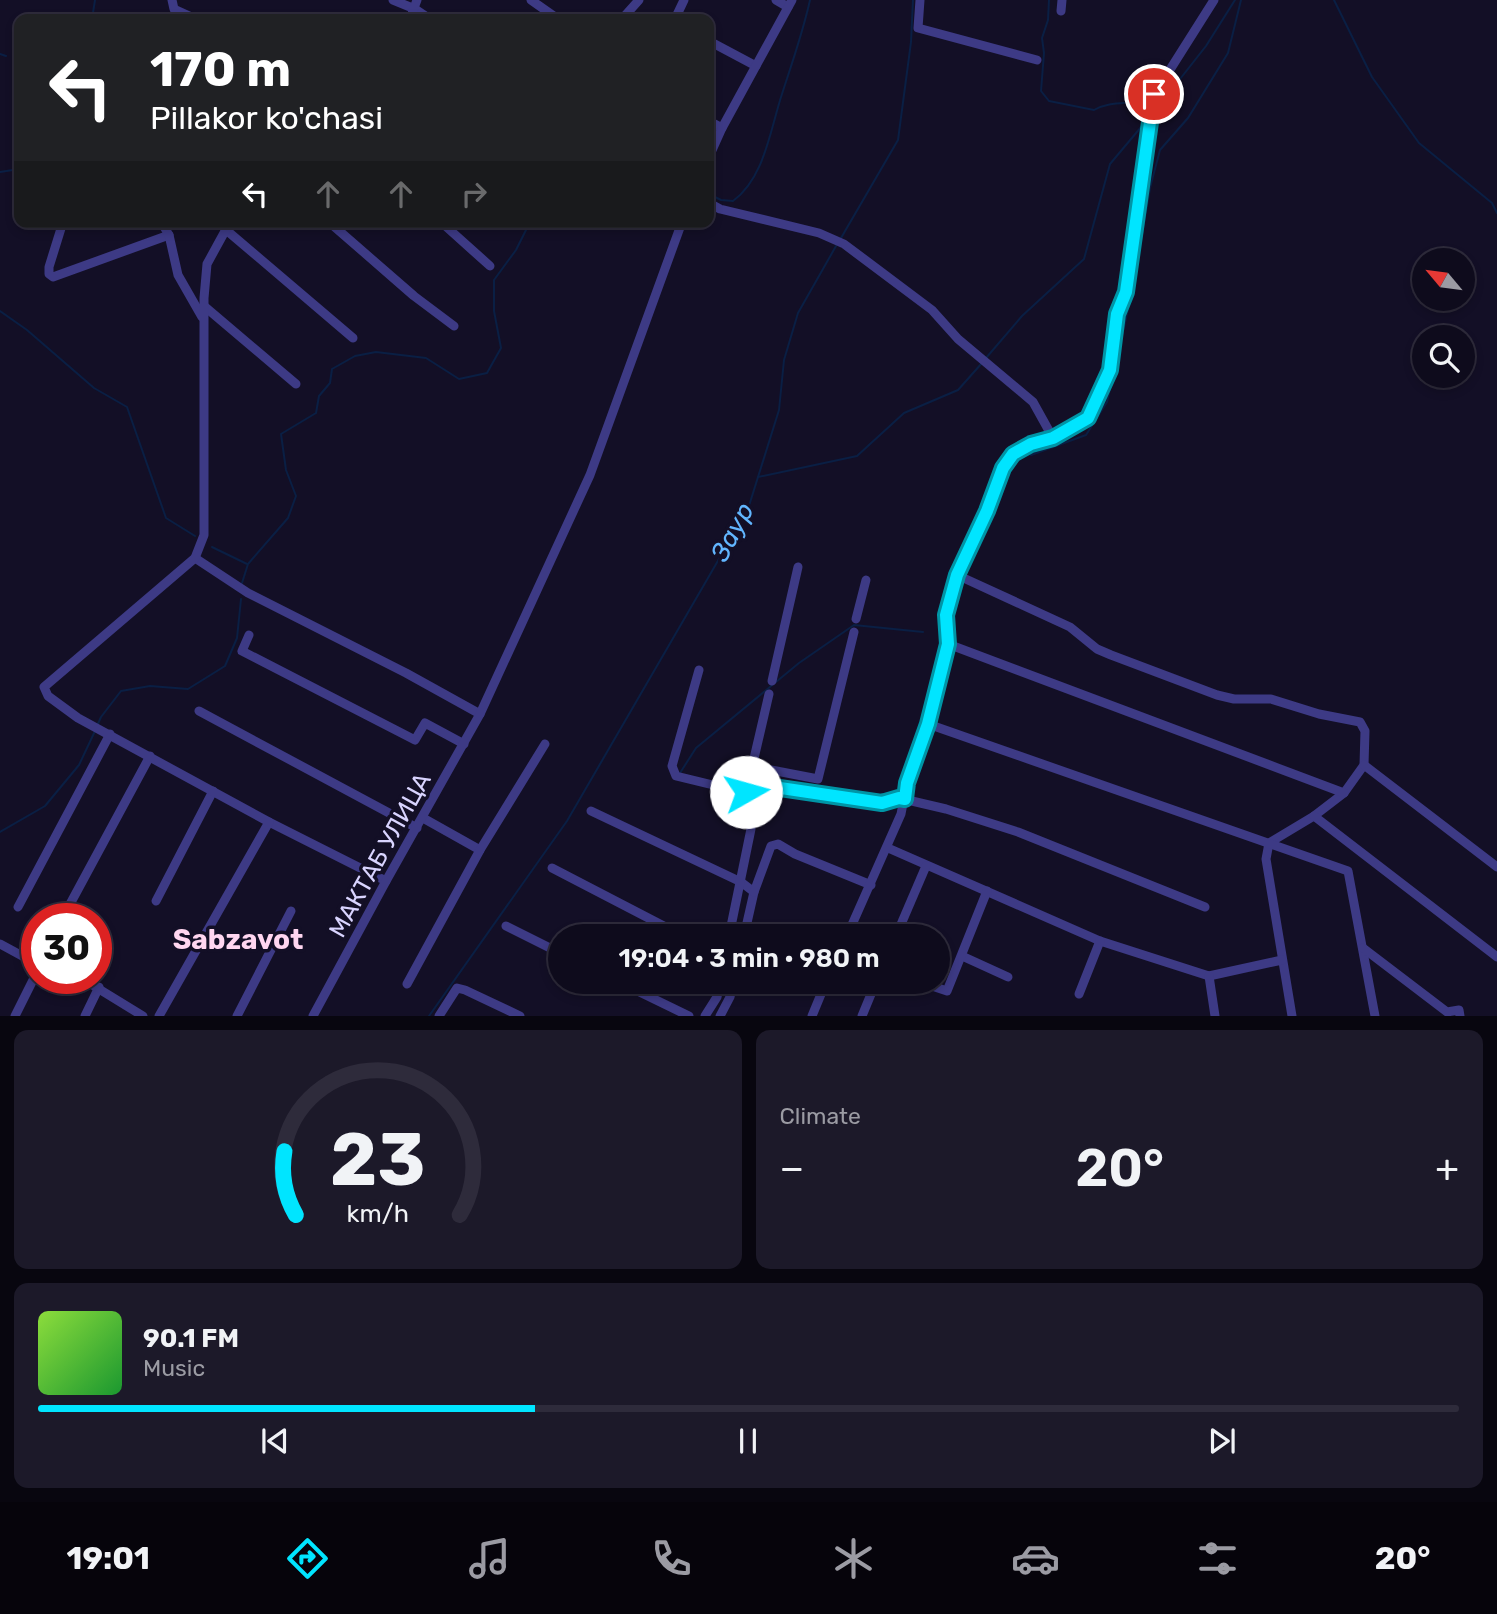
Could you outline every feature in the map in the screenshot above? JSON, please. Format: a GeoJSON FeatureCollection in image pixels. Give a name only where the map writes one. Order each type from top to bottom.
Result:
{"type":"FeatureCollection","features":[{"type":"Feature","properties":{"kind":"street"},"geometry":{"type":"LineString","coordinates":[[172,0],[174,9],[186,14]]}},
{"type":"Feature","properties":{"kind":"street"},"geometry":{"type":"LineString","coordinates":[[393,0],[416,4]]}},
{"type":"Feature","properties":{"kind":"street"},"geometry":{"type":"LineString","coordinates":[[531,0],[551,14]]}},
{"type":"Feature","properties":{"kind":"street"},"geometry":{"type":"LineString","coordinates":[[626,14],[639,0]]}},
{"type":"Feature","properties":{"kind":"street"},"geometry":{"type":"LineString","coordinates":[[714,146],[790,3],[776,0]]}},
{"type":"Feature","properties":{"kind":"street"},"geometry":{"type":"LineString","coordinates":[[920,0],[918,28],[1037,60]]}},
{"type":"Feature","properties":{"kind":"street"},"geometry":{"type":"LineString","coordinates":[[1062,0],[1062,12]]}},
{"type":"Feature","properties":{"kind":"street"},"geometry":{"type":"LineString","coordinates":[[852,924],[888,848],[905,799],[907,783],[928,724],[948,644],[946,615],[957,575],[987,511],[1003,468],[1013,454],[1031,444],[1053,438],[1088,418],[1110,370],[1117,314],[1126,292],[1154,94],[1214,0]]}},
{"type":"Feature","properties":{"kind":"street"},"geometry":{"type":"LineString","coordinates":[[714,44],[756,66]]}},
{"type":"Feature","properties":{"kind":"street"},"geometry":{"type":"LineString","coordinates":[[714,124],[722,128]]}},
{"type":"Feature","properties":{"kind":"street"},"geometry":{"type":"LineString","coordinates":[[714,206],[834,238],[844,244],[932,310],[958,339],[1033,402],[1053,438]]}},
{"type":"Feature","properties":{"kind":"street"},"geometry":{"type":"LineString","coordinates":[[61,228],[50,263],[50,276],[169,235]]}},
{"type":"Feature","properties":{"kind":"street"},"geometry":{"type":"LineString","coordinates":[[165,228],[169,235],[178,275],[203,318]]}},
{"type":"Feature","properties":{"kind":"street"},"geometry":{"type":"LineString","coordinates":[[225,228],[207,264],[203,318],[204,535],[195,558],[44,687],[48,696],[102,730],[269,822],[386,881]]}},
{"type":"Feature","properties":{"kind":"street"},"geometry":{"type":"LineString","coordinates":[[230,228],[353,338]]}},
{"type":"Feature","properties":{"kind":"street"},"geometry":{"type":"LineString","coordinates":[[336,228],[414,296],[454,326]]}},
{"type":"Feature","properties":{"kind":"street"},"geometry":{"type":"LineString","coordinates":[[455,228],[490,266]]}},
{"type":"Feature","properties":{"kind":"street","name":"МАКТАБ УЛИЦА"},"geometry":{"type":"LineString","coordinates":[[313,1016],[480,714],[590,475],[680,228]]}},
{"type":"Feature","properties":{"kind":"street"},"geometry":{"type":"LineString","coordinates":[[204,306],[296,384]]}},
{"type":"Feature","properties":{"kind":"street"},"geometry":{"type":"LineString","coordinates":[[195,558],[248,593],[406,673],[480,714]]}},
{"type":"Feature","properties":{"kind":"street"},"geometry":{"type":"LineString","coordinates":[[772,681],[798,567]]}},
{"type":"Feature","properties":{"kind":"street"},"geometry":{"type":"LineString","coordinates":[[957,575],[1070,627],[1097,649],[1207,692],[1234,699],[1272,699],[1319,714],[1360,722],[1365,731],[1364,765],[1344,793],[1314,816],[1269,843],[1266,859],[1292,1016]]}},
{"type":"Feature","properties":{"kind":"street"},"geometry":{"type":"LineString","coordinates":[[856,619],[866,580]]}},
{"type":"Feature","properties":{"kind":"street"},"geometry":{"type":"LineString","coordinates":[[754,775],[766,769],[818,779],[854,632]]}},
{"type":"Feature","properties":{"kind":"street"},"geometry":{"type":"LineString","coordinates":[[249,635],[242,651],[415,740],[425,723],[464,744]]}},
{"type":"Feature","properties":{"kind":"street"},"geometry":{"type":"LineString","coordinates":[[948,644],[1344,793]]}},
{"type":"Feature","properties":{"kind":"street"},"geometry":{"type":"LineString","coordinates":[[699,670],[672,766],[676,776],[742,792],[760,785],[882,803],[899,798],[946,809],[1018,832],[1205,907]]}},
{"type":"Feature","properties":{"kind":"street"},"geometry":{"type":"LineString","coordinates":[[760,785],[752,766],[769,694]]}},
{"type":"Feature","properties":{"kind":"street"},"geometry":{"type":"LineString","coordinates":[[199,710],[418,828]]}},
{"type":"Feature","properties":{"kind":"street"},"geometry":{"type":"LineString","coordinates":[[928,724],[1348,871],[1375,1016]]}},
{"type":"Feature","properties":{"kind":"street"},"geometry":{"type":"LineString","coordinates":[[18,907],[102,730]]}},
{"type":"Feature","properties":{"kind":"street"},"geometry":{"type":"LineString","coordinates":[[407,984],[480,850],[545,744]]}},
{"type":"Feature","properties":{"kind":"street"},"geometry":{"type":"LineString","coordinates":[[71,903],[150,756]]}},
{"type":"Feature","properties":{"kind":"street"},"geometry":{"type":"LineString","coordinates":[[1364,765],[1497,867]]}},
{"type":"Feature","properties":{"kind":"street"},"geometry":{"type":"LineString","coordinates":[[156,901],[213,791]]}},
{"type":"Feature","properties":{"kind":"street"},"geometry":{"type":"LineString","coordinates":[[590,811],[741,882],[754,892]]}},
{"type":"Feature","properties":{"kind":"street"},"geometry":{"type":"LineString","coordinates":[[1314,816],[1497,957]]}},
{"type":"Feature","properties":{"kind":"street"},"geometry":{"type":"LineString","coordinates":[[423,818],[480,850]]}},
{"type":"Feature","properties":{"kind":"street"},"geometry":{"type":"LineString","coordinates":[[159,1016],[269,822]]}},
{"type":"Feature","properties":{"kind":"street"},"geometry":{"type":"LineString","coordinates":[[732,924],[751,829]]}},
{"type":"Feature","properties":{"kind":"street"},"geometry":{"type":"LineString","coordinates":[[747,924],[754,892],[771,846],[778,844],[795,854],[870,885]]}},
{"type":"Feature","properties":{"kind":"street"},"geometry":{"type":"LineString","coordinates":[[888,848],[1100,941],[1209,976],[1282,960]]}},
{"type":"Feature","properties":{"kind":"street"},"geometry":{"type":"LineString","coordinates":[[901,924],[926,866]]}},
{"type":"Feature","properties":{"kind":"street"},"geometry":{"type":"LineString","coordinates":[[552,869],[660,924]]}},
{"type":"Feature","properties":{"kind":"street"},"geometry":{"type":"LineString","coordinates":[[950,984],[987,891]]}},
{"type":"Feature","properties":{"kind":"street"},"geometry":{"type":"LineString","coordinates":[[237,1016],[291,911]]}},
{"type":"Feature","properties":{"kind":"street"},"geometry":{"type":"LineString","coordinates":[[506,926],[548,947]]}},
{"type":"Feature","properties":{"kind":"street"},"geometry":{"type":"LineString","coordinates":[[1079,994],[1100,941]]}},
{"type":"Feature","properties":{"kind":"street"},"geometry":{"type":"LineString","coordinates":[[0,944],[21,955]]}},
{"type":"Feature","properties":{"kind":"street"},"geometry":{"type":"LineString","coordinates":[[1363,948],[1447,1012],[1459,1010],[1460,1016]]}},
{"type":"Feature","properties":{"kind":"street"},"geometry":{"type":"LineString","coordinates":[[962,956],[1008,977]]}},
{"type":"Feature","properties":{"kind":"street"},"geometry":{"type":"LineString","coordinates":[[1209,976],[1215,1016]]}},
{"type":"Feature","properties":{"kind":"street"},"geometry":{"type":"LineString","coordinates":[[439,1016],[457,989],[465,990],[520,1016]]}},
{"type":"Feature","properties":{"kind":"street"},"geometry":{"type":"LineString","coordinates":[[15,1016],[26,994]]}},
{"type":"Feature","properties":{"kind":"street"},"geometry":{"type":"LineString","coordinates":[[85,1016],[96,994]]}},
{"type":"Feature","properties":{"kind":"street"},"geometry":{"type":"LineString","coordinates":[[110,994],[143,1016]]}},
{"type":"Feature","properties":{"kind":"street"},"geometry":{"type":"LineString","coordinates":[[644,994],[689,1016]]}},
{"type":"Feature","properties":{"kind":"street"},"geometry":{"type":"LineString","coordinates":[[705,1016],[718,994]]}},
{"type":"Feature","properties":{"kind":"street"},"geometry":{"type":"LineString","coordinates":[[720,1016],[730,994]]}},
{"type":"Feature","properties":{"kind":"street"},"geometry":{"type":"LineString","coordinates":[[812,1016],[822,994]]}},
{"type":"Feature","properties":{"kind":"street"},"geometry":{"type":"LineString","coordinates":[[862,1016],[871,994]]}},
{"type":"Feature","properties":{"kind":"waterway"},"geometry":{"type":"LineString","coordinates":[[93,14],[95,0]]}},
{"type":"Feature","properties":{"kind":"waterway"},"geometry":{"type":"LineString","coordinates":[[714,196],[733,201],[744,191],[759,166],[810,0]]}},
{"type":"Feature","properties":{"kind":"waterway","name":"Заур"},"geometry":{"type":"LineString","coordinates":[[841,238],[898,140],[911,42],[913,0]]}},
{"type":"Feature","properties":{"kind":"waterway"},"geometry":{"type":"LineString","coordinates":[[1049,0],[1048,20],[1042,38],[1044,53],[1041,91],[1049,101],[1094,110],[1107,105],[1149,99]]}},
{"type":"Feature","properties":{"kind":"waterway"},"geometry":{"type":"LineString","coordinates":[[1158,107],[1206,46],[1235,0]]}},
{"type":"Feature","properties":{"kind":"waterway"},"geometry":{"type":"LineString","coordinates":[[1031,455],[1086,435],[1107,402],[1160,150],[1188,118],[1228,53],[1241,0]]}},
{"type":"Feature","properties":{"kind":"waterway"},"geometry":{"type":"LineString","coordinates":[[1334,0],[1372,77],[1419,143],[1492,203],[1497,213]]}},
{"type":"Feature","properties":{"kind":"waterway"},"geometry":{"type":"LineString","coordinates":[[0,54],[6,56]]}},
{"type":"Feature","properties":{"kind":"waterway"},"geometry":{"type":"LineString","coordinates":[[986,358],[1022,316],[1084,259],[1110,164],[1147,120]]}},
{"type":"Feature","properties":{"kind":"waterway"},"geometry":{"type":"LineString","coordinates":[[0,172],[14,170]]}},
{"type":"Feature","properties":{"kind":"waterway"},"geometry":{"type":"LineString","coordinates":[[242,583],[248,564],[288,518],[296,496],[286,470],[281,434],[316,413],[319,396],[330,383],[332,369],[355,356],[376,352],[426,358],[459,379],[487,373],[501,348],[494,311],[494,280],[516,250],[527,228]]}},
{"type":"Feature","properties":{"kind":"waterway","name":"Заур"},"geometry":{"type":"LineString","coordinates":[[429,1016],[567,821],[748,509],[779,410],[784,360],[798,313],[836,246]]}},
{"type":"Feature","properties":{"kind":"waterway"},"geometry":{"type":"LineString","coordinates":[[0,311],[27,330],[94,388],[127,407],[166,518],[195,536]]}},
{"type":"Feature","properties":{"kind":"waterway"},"geometry":{"type":"LineString","coordinates":[[758,477],[857,456],[904,413],[958,390],[982,363]]}},
{"type":"Feature","properties":{"kind":"waterway"},"geometry":{"type":"LineString","coordinates":[[212,547],[247,564]]}},
{"type":"Feature","properties":{"kind":"waterway"},"geometry":{"type":"LineString","coordinates":[[97,726],[121,691],[150,686],[188,689],[225,666],[237,638],[241,599]]}},
{"type":"Feature","properties":{"kind":"waterway"},"geometry":{"type":"LineString","coordinates":[[680,773],[696,748],[799,663],[854,625],[923,632]]}},
{"type":"Feature","properties":{"kind":"waterway"},"geometry":{"type":"LineString","coordinates":[[0,832],[45,806],[79,765],[95,731]]}},
{"type":"Feature","properties":{"kind":"district","name":"Sabzavot"},"geometry":{"type":"Point","coordinates":[238,939]}},
{"type":"Feature","properties":{"kind":"route"},"geometry":{"type":"LineString","coordinates":[[746,792],[760,785],[882,803],[905,799],[907,783],[928,724],[948,644],[946,615],[957,575],[987,511],[1003,468],[1013,454],[1031,444],[1053,438],[1088,418],[1110,370],[1117,314],[1126,292],[1154,94]]}}]}
